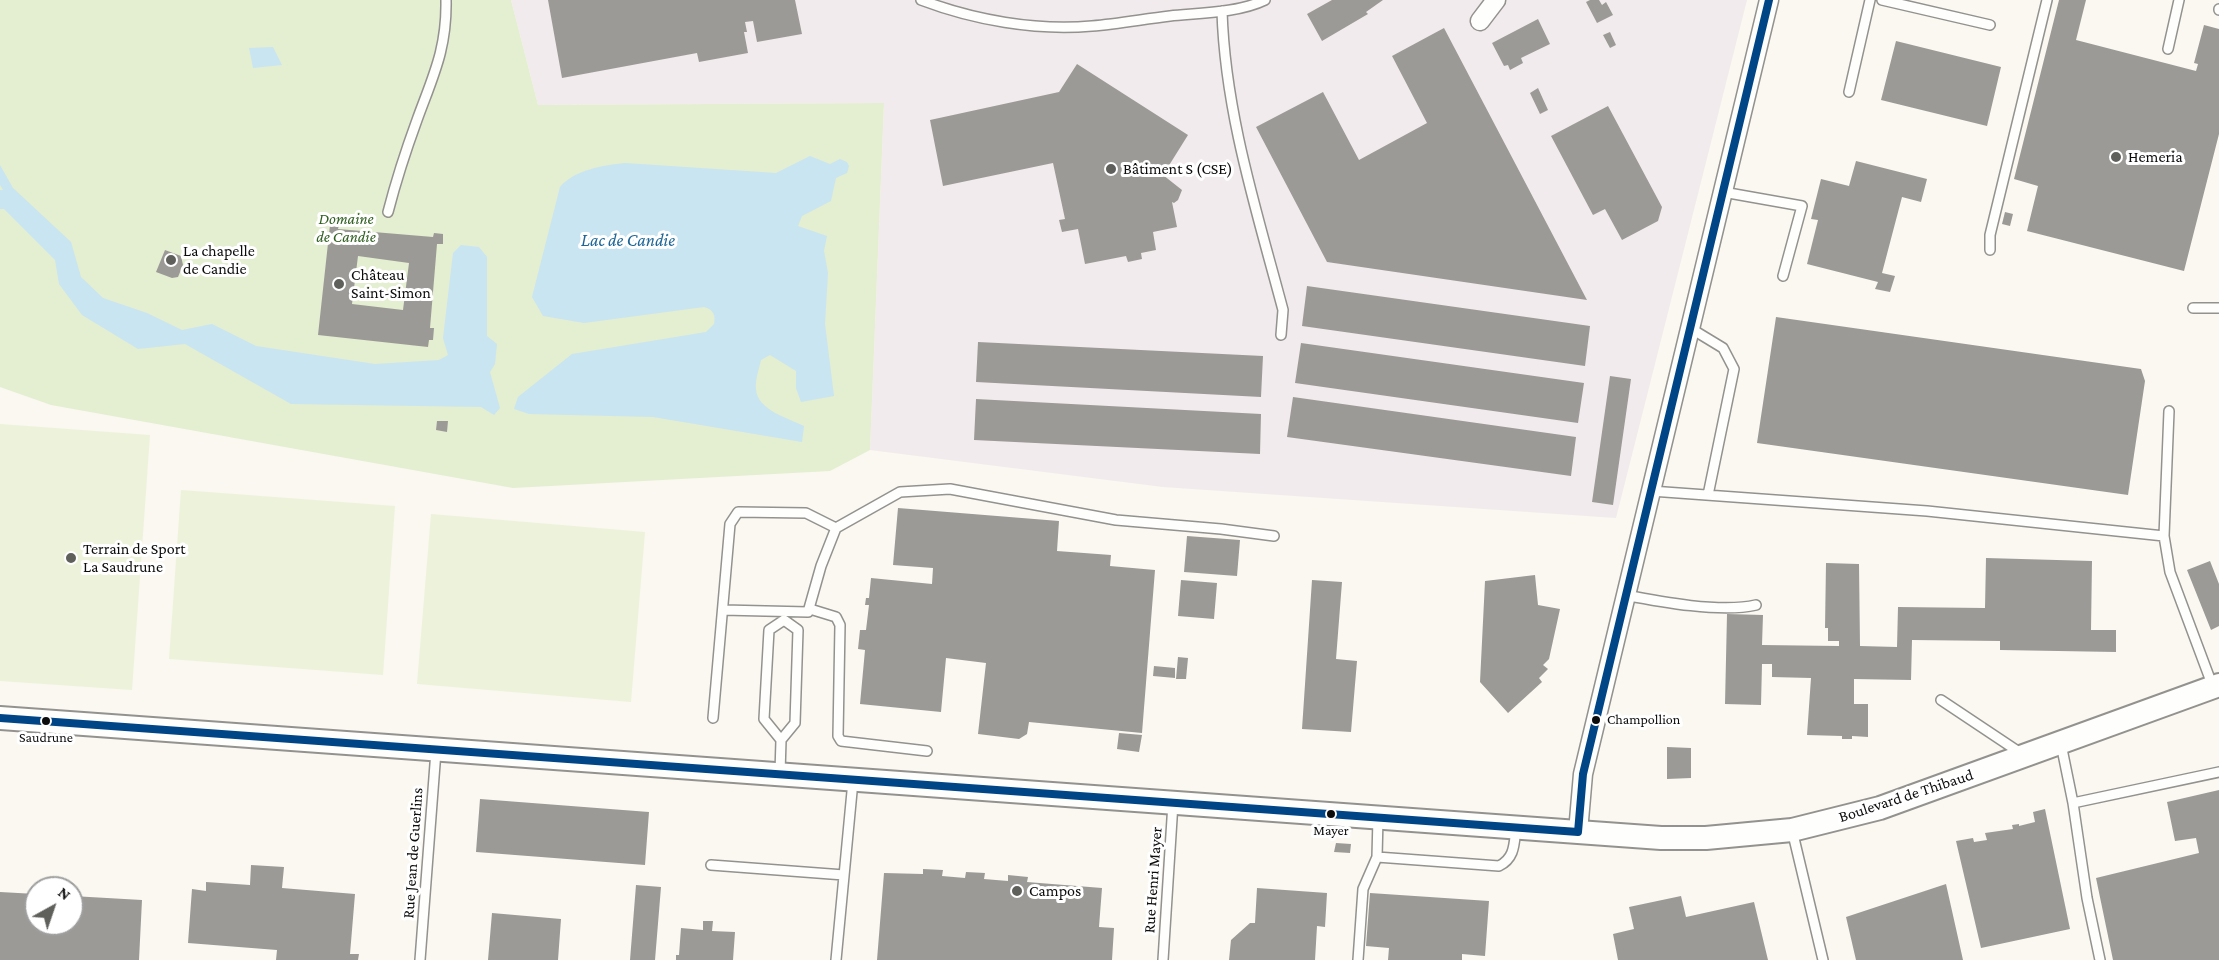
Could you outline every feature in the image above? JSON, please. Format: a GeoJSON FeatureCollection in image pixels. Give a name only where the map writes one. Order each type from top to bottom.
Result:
{"type":"FeatureCollection","features":[{"type":"Feature","properties":{"kind":"street"},"geometry":{"type":"LineString","coordinates":[[1480,21],[1496,0]]}},
{"type":"Feature","properties":{"kind":"street"},"geometry":{"type":"LineString","coordinates":[[1578,832],[1583,774],[1768,0]]}},
{"type":"Feature","properties":{"kind":"street","name":"Boulevard de Thibaud"},"geometry":{"type":"LineString","coordinates":[[0,718],[1516,828],[1661,838],[1706,838],[1792,830],[1880,808],[2216,686]]}},
{"type":"Feature","properties":{"kind":"lane"},"geometry":{"type":"LineString","coordinates":[[388,212],[398,172],[442,53],[446,0]]}},
{"type":"Feature","properties":{"kind":"lane"},"geometry":{"type":"LineString","coordinates":[[921,0],[943,9],[1039,27],[1091,27],[1222,11],[1265,0]]}},
{"type":"Feature","properties":{"kind":"lane"},"geometry":{"type":"LineString","coordinates":[[1849,92],[1870,0]]}},
{"type":"Feature","properties":{"kind":"lane"},"geometry":{"type":"LineString","coordinates":[[1882,0],[1990,26]]}},
{"type":"Feature","properties":{"kind":"lane"},"geometry":{"type":"LineString","coordinates":[[1990,250],[1990,235],[2047,0]]}},
{"type":"Feature","properties":{"kind":"lane"},"geometry":{"type":"LineString","coordinates":[[2168,49],[2179,0]]}},
{"type":"Feature","properties":{"kind":"lane"},"geometry":{"type":"LineString","coordinates":[[1222,11],[1223,48],[1228,83],[1242,153],[1282,310],[1281,335]]}},
{"type":"Feature","properties":{"kind":"lane"},"geometry":{"type":"LineString","coordinates":[[1723,192],[1802,206],[1784,276]]}},
{"type":"Feature","properties":{"kind":"lane"},"geometry":{"type":"LineString","coordinates":[[2193,308],[2219,308]]}},
{"type":"Feature","properties":{"kind":"lane"},"geometry":{"type":"LineString","coordinates":[[1690,328],[1723,348],[1734,369],[1708,495]]}},
{"type":"Feature","properties":{"kind":"lane"},"geometry":{"type":"LineString","coordinates":[[2169,411],[2164,536],[2170,572],[2216,686]]}},
{"type":"Feature","properties":{"kind":"lane"},"geometry":{"type":"LineString","coordinates":[[723,610],[784,616],[808,612],[821,566],[836,528],[900,492],[950,489],[1116,520],[1274,536]]}},
{"type":"Feature","properties":{"kind":"lane"},"geometry":{"type":"LineString","coordinates":[[1650,491],[1927,511],[2164,536]]}},
{"type":"Feature","properties":{"kind":"lane"},"geometry":{"type":"LineString","coordinates":[[713,718],[730,524],[738,512],[806,513],[836,528]]}},
{"type":"Feature","properties":{"kind":"lane"},"geometry":{"type":"LineString","coordinates":[[1626,595],[1692,605],[1744,607],[1756,605]]}},
{"type":"Feature","properties":{"kind":"lane"},"geometry":{"type":"LineString","coordinates":[[810,609],[836,617],[840,625],[838,736],[841,741],[927,751]]}},
{"type":"Feature","properties":{"kind":"lane"},"geometry":{"type":"LineString","coordinates":[[781,740],[764,719],[769,630],[784,616]]}},
{"type":"Feature","properties":{"kind":"lane"},"geometry":{"type":"LineString","coordinates":[[780,773],[781,740],[795,723],[798,630],[784,616]]}},
{"type":"Feature","properties":{"kind":"lane"},"geometry":{"type":"LineString","coordinates":[[1941,700],[2026,756]]}},
{"type":"Feature","properties":{"kind":"lane"},"geometry":{"type":"LineString","coordinates":[[2061,744],[2100,960]]}},
{"type":"Feature","properties":{"kind":"lane","name":"Rue Jean de Guerlins"},"geometry":{"type":"LineString","coordinates":[[420,960],[436,748]]}},
{"type":"Feature","properties":{"kind":"lane"},"geometry":{"type":"LineString","coordinates":[[2073,803],[2219,772]]}},
{"type":"Feature","properties":{"kind":"lane"},"geometry":{"type":"LineString","coordinates":[[836,960],[853,779]]}},
{"type":"Feature","properties":{"kind":"lane","name":"Rue Henri Mayer"},"geometry":{"type":"LineString","coordinates":[[1162,960],[1173,802]]}},
{"type":"Feature","properties":{"kind":"lane"},"geometry":{"type":"LineString","coordinates":[[1358,960],[1363,889],[1377,857],[1378,818]]}},
{"type":"Feature","properties":{"kind":"lane"},"geometry":{"type":"LineString","coordinates":[[1377,857],[1499,866],[1512,855],[1516,828]]}},
{"type":"Feature","properties":{"kind":"lane"},"geometry":{"type":"LineString","coordinates":[[1792,830],[1823,960]]}},
{"type":"Feature","properties":{"kind":"lane"},"geometry":{"type":"LineString","coordinates":[[711,865],[844,875]]}},
{"type":"Feature","properties":{"kind":"shaded area"},"geometry":{"type":"Polygon","coordinates":[[[511,0],[1747,0],[1616,518],[1163,487],[870,450],[884,103],[538,105],[511,0]]]}},
{"type":"Feature","properties":{"kind":"green space","name":"Domaine de Candie"},"geometry":{"type":"Polygon","coordinates":[[[0,0],[511,0],[538,105],[884,103],[870,450],[830,471],[513,488],[51,405],[0,387],[0,0]]]}},
{"type":"Feature","properties":{"kind":"green space","name":"Terrain de Sport La Saudrune"},"geometry":{"type":"Polygon","coordinates":[[[0,424],[150,435],[132,690],[0,681],[0,424]]]}},
{"type":"Feature","properties":{"kind":"green space"},"geometry":{"type":"Polygon","coordinates":[[[181,490],[395,506],[383,675],[169,659],[181,490]]]}},
{"type":"Feature","properties":{"kind":"green space"},"geometry":{"type":"Polygon","coordinates":[[[431,514],[645,532],[631,702],[417,684],[431,514]]]}},
{"type":"Feature","properties":{"kind":"water"},"geometry":{"type":"Polygon","coordinates":[[[273,47],[282,65],[253,68],[249,48],[273,47]]]}},
{"type":"Feature","properties":{"kind":"water","name":"Lac de Candie"},"geometry":{"type":"Polygon","coordinates":[[[810,156],[830,164],[840,159],[847,162],[849,166],[847,173],[836,178],[831,201],[802,216],[798,226],[827,236],[824,251],[828,273],[825,324],[834,396],[801,402],[796,388],[796,371],[770,355],[761,360],[756,386],[758,396],[767,408],[804,426],[802,442],[653,417],[529,414],[514,409],[518,397],[572,354],[706,332],[714,324],[713,313],[704,307],[584,323],[543,316],[532,297],[560,187],[566,181],[590,169],[625,163],[776,173],[810,156]]]}},
{"type":"Feature","properties":{"kind":"water"},"geometry":{"type":"Polygon","coordinates":[[[0,165],[13,188],[71,242],[81,277],[103,298],[147,313],[182,330],[212,324],[256,346],[375,364],[439,360],[448,355],[443,338],[453,253],[461,245],[479,247],[487,257],[487,336],[497,344],[495,364],[490,372],[500,408],[494,415],[481,407],[291,404],[185,344],[138,349],[82,315],[59,284],[55,260],[4,209],[0,209],[0,190],[3,190],[0,185],[0,165]]]}},
{"type":"Feature","properties":{"kind":"building"},"geometry":{"type":"Polygon","coordinates":[[[548,0],[795,0],[802,34],[757,42],[753,21],[745,22],[747,32],[744,32],[748,53],[699,62],[697,53],[562,78],[548,0]]]}},
{"type":"Feature","properties":{"kind":"building"},"geometry":{"type":"Polygon","coordinates":[[[1332,0],[1383,0],[1366,12],[1368,14],[1322,41],[1307,14],[1332,0]]]}},
{"type":"Feature","properties":{"kind":"building"},"geometry":{"type":"Polygon","coordinates":[[[1599,0],[1602,5],[1606,2],[1613,15],[1597,23],[1586,2],[1599,0]]]}},
{"type":"Feature","properties":{"kind":"building","name":"Hemeria"},"geometry":{"type":"Polygon","coordinates":[[[2059,0],[2086,0],[2076,40],[2196,71],[2198,64],[2194,63],[2204,25],[2219,29],[2219,134],[2184,271],[2027,231],[2038,186],[2014,179],[2059,0]]]}},
{"type":"Feature","properties":{"kind":"building"},"geometry":{"type":"Polygon","coordinates":[[[1538,19],[1550,44],[1521,58],[1523,63],[1510,70],[1508,65],[1504,66],[1492,43],[1538,19]]]}},
{"type":"Feature","properties":{"kind":"building"},"geometry":{"type":"Polygon","coordinates":[[[1444,28],[1587,300],[1327,262],[1256,127],[1323,92],[1359,160],[1427,123],[1392,56],[1444,28]]]}},
{"type":"Feature","properties":{"kind":"building"},"geometry":{"type":"Polygon","coordinates":[[[1610,32],[1616,45],[1610,48],[1603,35],[1610,32]]]}},
{"type":"Feature","properties":{"kind":"building"},"geometry":{"type":"Polygon","coordinates":[[[1896,41],[2001,67],[1987,126],[1881,100],[1896,41]]]}},
{"type":"Feature","properties":{"kind":"building","name":"Bâtiment S (CSE)"},"geometry":{"type":"Polygon","coordinates":[[[1077,64],[1188,135],[1163,175],[1182,190],[1178,200],[1172,202],[1177,227],[1153,232],[1156,250],[1141,253],[1142,259],[1128,262],[1126,256],[1085,264],[1078,229],[1062,232],[1059,220],[1065,219],[1053,163],[943,186],[930,120],[1059,92],[1077,64]]]}},
{"type":"Feature","properties":{"kind":"building"},"geometry":{"type":"Polygon","coordinates":[[[1538,88],[1548,110],[1540,114],[1530,93],[1538,88]]]}},
{"type":"Feature","properties":{"kind":"building"},"geometry":{"type":"Polygon","coordinates":[[[1608,106],[1662,207],[1658,221],[1622,240],[1605,209],[1593,215],[1551,136],[1608,106]]]}},
{"type":"Feature","properties":{"kind":"building"},"geometry":{"type":"Polygon","coordinates":[[[1856,161],[1927,179],[1921,202],[1902,197],[1882,273],[1895,276],[1890,292],[1875,289],[1878,282],[1807,264],[1818,220],[1811,219],[1821,179],[1849,186],[1856,161]]]}},
{"type":"Feature","properties":{"kind":"building"},"geometry":{"type":"Polygon","coordinates":[[[2005,212],[2013,214],[2010,226],[2002,224],[2005,212]]]}},
{"type":"Feature","properties":{"kind":"building","name":"Château Saint-Simon"},"geometry":{"type":"Polygon","coordinates":[[[330,225],[339,225],[338,229],[433,237],[434,233],[443,234],[443,244],[437,244],[430,328],[434,328],[433,340],[429,340],[428,347],[318,335],[330,225]],[[358,256],[352,304],[403,310],[409,263],[358,256]]]}},
{"type":"Feature","properties":{"kind":"building","name":"La chapelle de Candie"},"geometry":{"type":"Polygon","coordinates":[[[165,250],[181,256],[183,265],[178,277],[172,278],[156,272],[165,250]]]}},
{"type":"Feature","properties":{"kind":"building"},"geometry":{"type":"Polygon","coordinates":[[[1307,286],[1590,326],[1585,366],[1302,326],[1307,286]]]}},
{"type":"Feature","properties":{"kind":"building"},"geometry":{"type":"Polygon","coordinates":[[[1776,317],[2141,369],[2145,381],[2128,495],[1757,443],[1776,317]]]}},
{"type":"Feature","properties":{"kind":"building"},"geometry":{"type":"Polygon","coordinates":[[[978,342],[1263,356],[1261,397],[976,382],[978,342]]]}},
{"type":"Feature","properties":{"kind":"building"},"geometry":{"type":"Polygon","coordinates":[[[1301,343],[1584,383],[1578,423],[1295,383],[1301,343]]]}},
{"type":"Feature","properties":{"kind":"building"},"geometry":{"type":"Polygon","coordinates":[[[1610,376],[1631,379],[1613,505],[1592,502],[1610,376]]]}},
{"type":"Feature","properties":{"kind":"building"},"geometry":{"type":"Polygon","coordinates":[[[1293,397],[1576,437],[1571,476],[1287,437],[1293,397]]]}},
{"type":"Feature","properties":{"kind":"building"},"geometry":{"type":"Polygon","coordinates":[[[976,399],[1261,414],[1260,454],[974,440],[976,399]]]}},
{"type":"Feature","properties":{"kind":"building"},"geometry":{"type":"Polygon","coordinates":[[[437,421],[448,421],[447,432],[436,430],[437,421]]]}},
{"type":"Feature","properties":{"kind":"building"},"geometry":{"type":"Polygon","coordinates":[[[898,508],[1059,521],[1057,551],[1111,555],[1110,566],[1155,570],[1142,733],[1029,722],[1027,734],[1019,739],[978,734],[986,663],[946,658],[941,712],[860,704],[865,650],[858,649],[860,630],[866,630],[869,605],[865,605],[866,598],[869,598],[871,578],[932,584],[933,568],[893,565],[898,508]]]}},
{"type":"Feature","properties":{"kind":"building"},"geometry":{"type":"Polygon","coordinates":[[[1187,536],[1240,540],[1237,576],[1184,572],[1187,536]]]}},
{"type":"Feature","properties":{"kind":"building"},"geometry":{"type":"Polygon","coordinates":[[[1986,558],[2092,561],[2091,630],[2116,630],[2116,652],[2000,650],[2000,641],[1912,640],[1911,680],[1854,679],[1854,704],[1868,704],[1868,737],[1852,736],[1852,739],[1842,739],[1842,736],[1807,735],[1811,678],[1772,677],[1772,664],[1762,664],[1761,705],[1725,704],[1727,614],[1763,615],[1762,645],[1839,646],[1839,641],[1828,641],[1828,628],[1825,628],[1826,563],[1859,564],[1860,646],[1897,647],[1898,607],[1985,608],[1986,558]]]}},
{"type":"Feature","properties":{"kind":"building"},"geometry":{"type":"Polygon","coordinates":[[[2210,561],[2219,584],[2219,626],[2211,630],[2187,570],[2210,561]]]}},
{"type":"Feature","properties":{"kind":"building"},"geometry":{"type":"Polygon","coordinates":[[[1535,575],[1538,605],[1560,609],[1549,659],[1543,665],[1548,669],[1539,678],[1542,682],[1508,713],[1480,682],[1485,581],[1535,575]]]}},
{"type":"Feature","properties":{"kind":"building"},"geometry":{"type":"Polygon","coordinates":[[[1181,580],[1217,583],[1214,619],[1178,616],[1181,580]]]}},
{"type":"Feature","properties":{"kind":"building"},"geometry":{"type":"Polygon","coordinates":[[[1312,580],[1342,582],[1336,659],[1357,661],[1351,732],[1302,729],[1312,580]]]}},
{"type":"Feature","properties":{"kind":"building"},"geometry":{"type":"Polygon","coordinates":[[[1178,657],[1188,658],[1186,679],[1176,679],[1178,657]]]}},
{"type":"Feature","properties":{"kind":"building"},"geometry":{"type":"Polygon","coordinates":[[[1154,666],[1175,668],[1175,678],[1153,676],[1154,666]]]}},
{"type":"Feature","properties":{"kind":"building"},"geometry":{"type":"Polygon","coordinates":[[[1119,733],[1142,735],[1139,752],[1117,749],[1119,733]]]}},
{"type":"Feature","properties":{"kind":"building"},"geometry":{"type":"Polygon","coordinates":[[[1667,747],[1691,748],[1691,778],[1667,779],[1667,747]]]}},
{"type":"Feature","properties":{"kind":"building"},"geometry":{"type":"Polygon","coordinates":[[[2219,790],[2219,960],[2113,960],[2096,878],[2199,853],[2196,838],[2175,841],[2167,802],[2219,790]]]}},
{"type":"Feature","properties":{"kind":"building"},"geometry":{"type":"Polygon","coordinates":[[[480,799],[649,812],[645,865],[476,852],[480,799]]]}},
{"type":"Feature","properties":{"kind":"building"},"geometry":{"type":"Polygon","coordinates":[[[2045,809],[2070,929],[1981,948],[1956,841],[1973,838],[1974,842],[1987,840],[1985,833],[2013,829],[2012,825],[2019,824],[2019,826],[2035,822],[2033,812],[2045,809]]]}},
{"type":"Feature","properties":{"kind":"building"},"geometry":{"type":"Polygon","coordinates":[[[1336,843],[1351,844],[1350,853],[1334,852],[1336,843]]]}},
{"type":"Feature","properties":{"kind":"building"},"geometry":{"type":"Polygon","coordinates":[[[251,865],[284,867],[282,888],[355,894],[350,954],[359,954],[358,960],[276,960],[277,950],[188,943],[192,889],[206,891],[206,882],[250,885],[251,865]]]}},
{"type":"Feature","properties":{"kind":"building"},"geometry":{"type":"Polygon","coordinates":[[[923,869],[943,870],[942,876],[965,878],[966,872],[985,873],[984,879],[1008,881],[1008,875],[1028,877],[1027,882],[1102,888],[1099,927],[1114,928],[1112,960],[877,960],[884,873],[923,874],[923,869]]]}},
{"type":"Feature","properties":{"kind":"building"},"geometry":{"type":"Polygon","coordinates":[[[1946,884],[1963,960],[1856,960],[1846,917],[1946,884]]]}},
{"type":"Feature","properties":{"kind":"building"},"geometry":{"type":"Polygon","coordinates":[[[636,885],[661,887],[655,960],[630,960],[636,885]]]}},
{"type":"Feature","properties":{"kind":"building"},"geometry":{"type":"Polygon","coordinates":[[[1257,888],[1327,893],[1325,927],[1317,926],[1315,960],[1229,960],[1231,940],[1250,923],[1255,923],[1257,888]]]}},
{"type":"Feature","properties":{"kind":"building"},"geometry":{"type":"Polygon","coordinates":[[[0,892],[24,893],[24,936],[84,936],[84,897],[142,900],[139,960],[0,960],[0,892]]]}},
{"type":"Feature","properties":{"kind":"building"},"geometry":{"type":"Polygon","coordinates":[[[1370,893],[1489,901],[1485,956],[1462,954],[1462,960],[1388,960],[1389,948],[1366,946],[1370,893]]]}},
{"type":"Feature","properties":{"kind":"building"},"geometry":{"type":"Polygon","coordinates":[[[1681,896],[1686,917],[1754,902],[1768,960],[1618,960],[1613,934],[1634,929],[1629,907],[1681,896]]]}},
{"type":"Feature","properties":{"kind":"building"},"geometry":{"type":"Polygon","coordinates":[[[492,913],[561,919],[558,960],[488,960],[492,913]]]}},
{"type":"Feature","properties":{"kind":"building"},"geometry":{"type":"Polygon","coordinates":[[[703,921],[713,921],[712,931],[735,932],[733,960],[676,960],[676,955],[679,955],[681,928],[703,930],[703,921]]]}},
{"type":"Feature","properties":{"kind":"transit line"},"geometry":{"type":"LineString","coordinates":[[1578,832],[1583,774],[1769,0]]}},
{"type":"Feature","properties":{"kind":"transit line"},"geometry":{"type":"LineString","coordinates":[[0,718],[1578,832]]}},
{"type":"Feature","properties":{"kind":"place","name":"Hemeria"},"geometry":{"type":"Point","coordinates":[2116,157]}},
{"type":"Feature","properties":{"kind":"place","name":"Bâtiment S (CSE)"},"geometry":{"type":"Point","coordinates":[1111,169]}},
{"type":"Feature","properties":{"kind":"place","name":"La chapelle de Candie"},"geometry":{"type":"Point","coordinates":[171,260]}},
{"type":"Feature","properties":{"kind":"place","name":"Château Saint-Simon"},"geometry":{"type":"Point","coordinates":[339,284]}},
{"type":"Feature","properties":{"kind":"place","name":"Terrain de Sport La Saudrune"},"geometry":{"type":"Point","coordinates":[71,558]}},
{"type":"Feature","properties":{"kind":"place","name":"Champollion"},"geometry":{"type":"Point","coordinates":[1596,720]}},
{"type":"Feature","properties":{"kind":"place","name":"Saudrune"},"geometry":{"type":"Point","coordinates":[46,721]}},
{"type":"Feature","properties":{"kind":"place","name":"Mayer"},"geometry":{"type":"Point","coordinates":[1331,814]}},
{"type":"Feature","properties":{"kind":"place","name":"Campos"},"geometry":{"type":"Point","coordinates":[1017,891]}}]}
